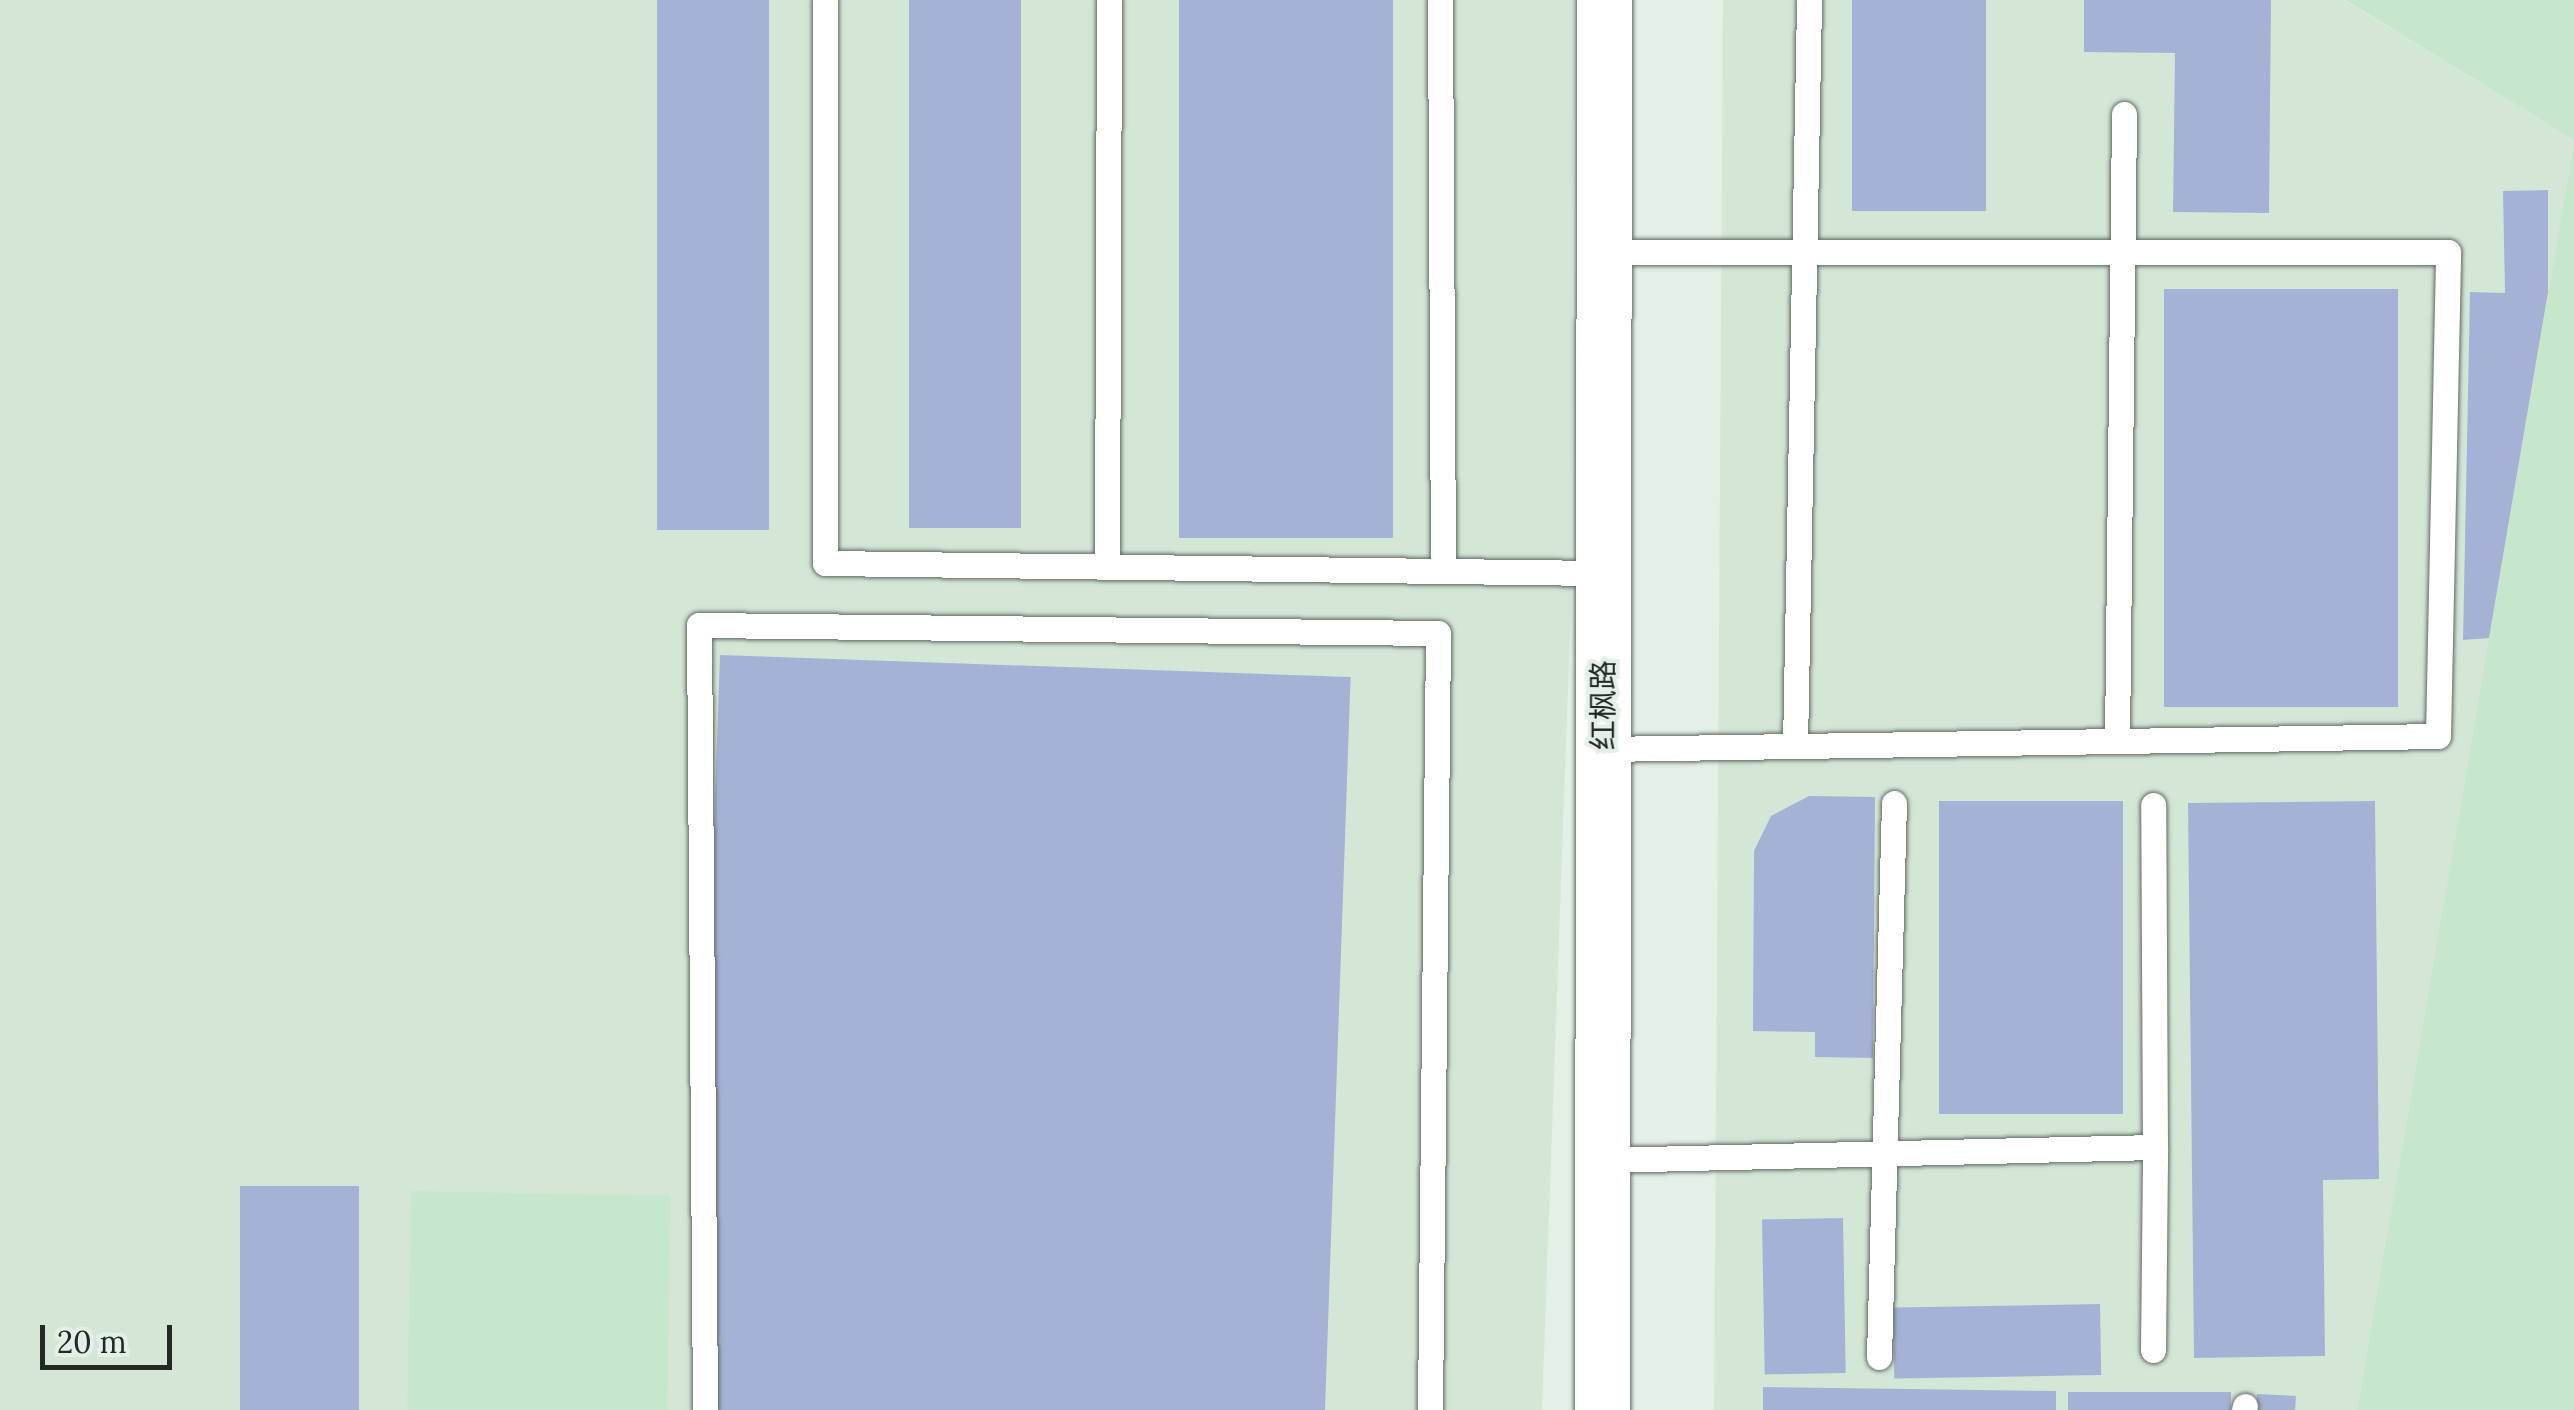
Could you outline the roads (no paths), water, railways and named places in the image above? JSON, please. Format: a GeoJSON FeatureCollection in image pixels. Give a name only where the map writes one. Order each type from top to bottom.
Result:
{"type":"FeatureCollection","features":[{"type":"Feature","properties":{"kind":"street","name":"红枫路"},"geometry":{"type":"LineString","coordinates":[[1602,1410],[1604,0]]}},
{"type":"Feature","properties":{"kind":"lane"},"geometry":{"type":"LineString","coordinates":[[825,0],[825,563],[1603,572]]}},
{"type":"Feature","properties":{"kind":"lane"},"geometry":{"type":"LineString","coordinates":[[1107,566],[1109,0]]}},
{"type":"Feature","properties":{"kind":"lane"},"geometry":{"type":"LineString","coordinates":[[1440,0],[1443,571]]}},
{"type":"Feature","properties":{"kind":"lane"},"geometry":{"type":"LineString","coordinates":[[1795,746],[1809,0]]}},
{"type":"Feature","properties":{"kind":"lane"},"geometry":{"type":"LineString","coordinates":[[2117,741],[2124,114]]}},
{"type":"Feature","properties":{"kind":"lane"},"geometry":{"type":"LineString","coordinates":[[1603,749],[2438,736],[2448,252],[1604,252]]}},
{"type":"Feature","properties":{"kind":"lane"},"geometry":{"type":"LineString","coordinates":[[706,1410],[698,625],[1438,633],[1430,1410]]}},
{"type":"Feature","properties":{"kind":"lane"},"geometry":{"type":"LineString","coordinates":[[1879,1357],[1894,804]]}},
{"type":"Feature","properties":{"kind":"lane"},"geometry":{"type":"LineString","coordinates":[[2154,805],[2154,1350]]}},
{"type":"Feature","properties":{"kind":"lane"},"geometry":{"type":"LineString","coordinates":[[1603,1160],[2155,1147]]}}]}
